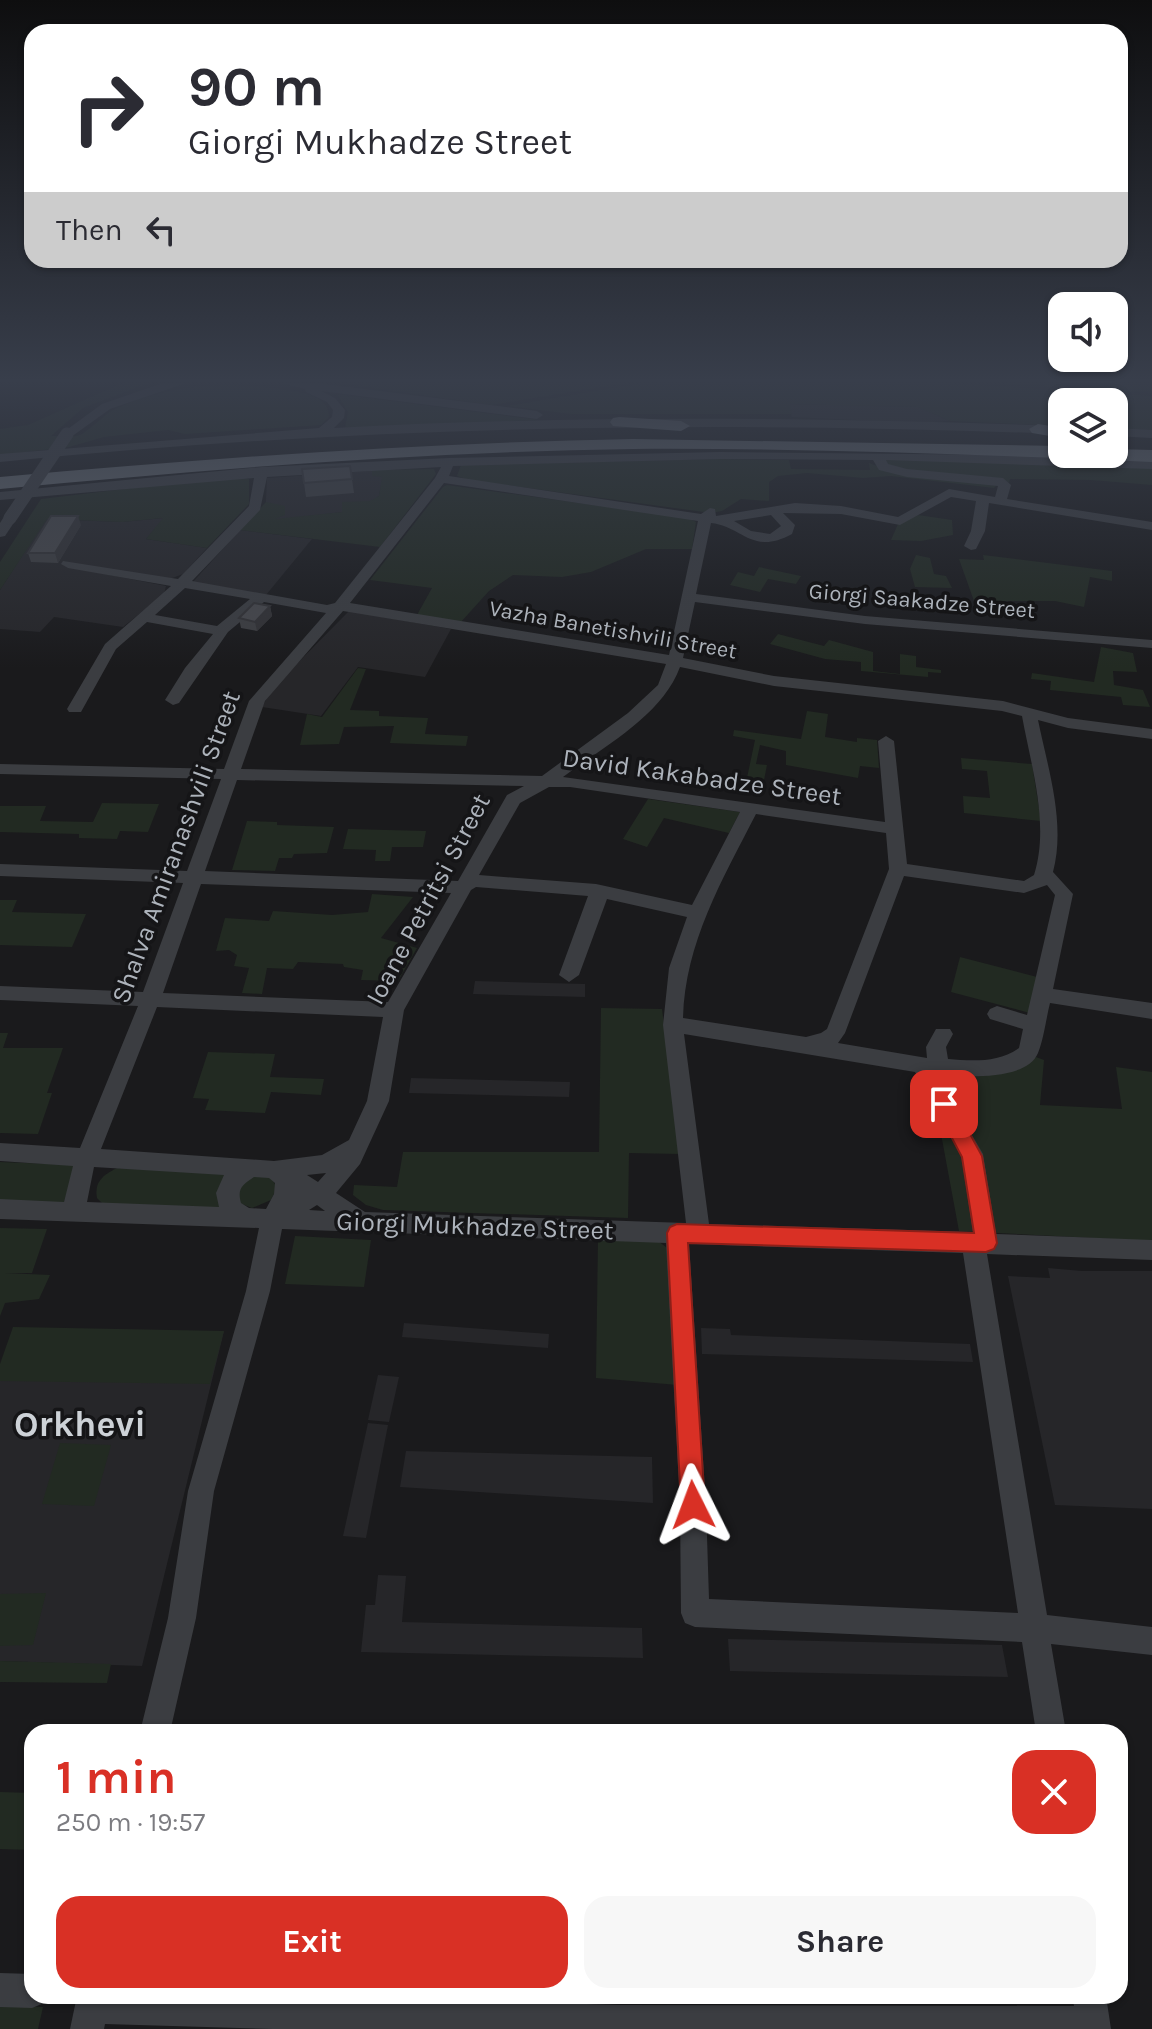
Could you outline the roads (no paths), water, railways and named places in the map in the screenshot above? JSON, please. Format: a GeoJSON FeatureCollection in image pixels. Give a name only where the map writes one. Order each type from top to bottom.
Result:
{"type":"FeatureCollection","features":[{"type":"Feature","properties":{"kind":"highway"},"geometry":{"type":"LineString","coordinates":[[0,483],[55,478]]}},
{"type":"Feature","properties":{"kind":"highway"},"geometry":{"type":"LineString","coordinates":[[90,478],[137,482]]}},
{"type":"Feature","properties":{"kind":"street"},"geometry":{"type":"LineString","coordinates":[[0,533],[37,478]]}},
{"type":"Feature","properties":{"kind":"street"},"geometry":{"type":"LineString","coordinates":[[0,497],[186,478]]}},
{"type":"Feature","properties":{"kind":"street"},"geometry":{"type":"LineString","coordinates":[[75,709],[104,655],[141,617],[180,585],[255,507],[261,478]]}},
{"type":"Feature","properties":{"kind":"street"},"geometry":{"type":"LineString","coordinates":[[966,478],[999,481],[1005,485],[1000,500]]}},
{"type":"Feature","properties":{"kind":"street"},"geometry":{"type":"LineString","coordinates":[[441,479],[713,516],[795,507],[841,510],[900,521],[949,493],[1152,526]]}},
{"type":"Feature","properties":{"kind":"street","name":"Shalva Amiranashvili Street"},"geometry":{"type":"LineString","coordinates":[[74,1211],[79,1178],[151,998],[229,774],[264,691],[340,606],[441,479]]}},
{"type":"Feature","properties":{"kind":"street"},"geometry":{"type":"LineString","coordinates":[[971,546],[978,531],[983,498]]}},
{"type":"Feature","properties":{"kind":"street"},"geometry":{"type":"LineString","coordinates":[[713,516],[745,534],[777,537],[787,531],[788,525],[772,509]]}},
{"type":"Feature","properties":{"kind":"street","name":"Ioane Petritsi Street"},"geometry":{"type":"LineString","coordinates":[[259,1219],[319,1194],[342,1173],[378,1101],[394,1010],[513,799],[545,782],[644,707],[665,687],[675,661],[689,597],[713,516]]}},
{"type":"Feature","properties":{"kind":"street","name":"Vazha Banetishvili Street"},"geometry":{"type":"LineString","coordinates":[[68,564],[327,609],[340,606],[675,661],[774,681],[891,692],[1029,712],[1068,723],[1152,734]]}},
{"type":"Feature","properties":{"kind":"street","name":"Giorgi Saakadze Street"},"geometry":{"type":"LineString","coordinates":[[689,597],[865,620],[1152,644]]}},
{"type":"Feature","properties":{"kind":"street"},"geometry":{"type":"LineString","coordinates":[[141,617],[217,630],[225,628],[260,598]]}},
{"type":"Feature","properties":{"kind":"street"},"geometry":{"type":"LineString","coordinates":[[173,700],[190,671],[221,633],[217,630]]}},
{"type":"Feature","properties":{"kind":"street"},"geometry":{"type":"LineString","coordinates":[[898,869],[1024,887],[1037,884],[1044,875],[1049,851],[1029,712]]}},
{"type":"Feature","properties":{"kind":"street"},"geometry":{"type":"LineString","coordinates":[[804,1045],[827,1040],[835,1033],[898,869],[886,741]]}},
{"type":"Feature","properties":{"kind":"street","name":"David Kakabadze Street"},"geometry":{"type":"LineString","coordinates":[[0,769],[570,782],[895,829]]}},
{"type":"Feature","properties":{"kind":"street"},"geometry":{"type":"LineString","coordinates":[[751,808],[698,913],[677,969],[673,1025],[688,1234],[695,1613],[1035,1628],[1152,1641]]}},
{"type":"Feature","properties":{"kind":"street"},"geometry":{"type":"LineString","coordinates":[[0,870],[461,887],[474,881],[596,890],[698,913]]}},
{"type":"Feature","properties":{"kind":"street"},"geometry":{"type":"LineString","coordinates":[[673,1025],[930,1066],[976,1068],[1018,1062],[1028,1052],[1064,894],[1053,880],[1044,875]]}},
{"type":"Feature","properties":{"kind":"street"},"geometry":{"type":"LineString","coordinates":[[569,975],[598,898],[596,890]]}},
{"type":"Feature","properties":{"kind":"street"},"geometry":{"type":"LineString","coordinates":[[1041,992],[1069,1000],[1152,1011]]}},
{"type":"Feature","properties":{"kind":"street"},"geometry":{"type":"LineString","coordinates":[[0,993],[394,1010]]}},
{"type":"Feature","properties":{"kind":"street"},"geometry":{"type":"LineString","coordinates":[[997,1014],[1034,1025]]}},
{"type":"Feature","properties":{"kind":"street"},"geometry":{"type":"LineString","coordinates":[[943,1034],[930,1066],[930,1084],[958,1124],[972,1156],[980,1242],[1050,1724]]}},
{"type":"Feature","properties":{"kind":"street"},"geometry":{"type":"LineString","coordinates":[[259,1219],[231,1209],[227,1193],[234,1178],[268,1170],[326,1164],[358,1144]]}},
{"type":"Feature","properties":{"kind":"street"},"geometry":{"type":"LineString","coordinates":[[0,1152],[268,1170],[319,1194],[363,1223]]}},
{"type":"Feature","properties":{"kind":"street"},"geometry":{"type":"LineString","coordinates":[[157,1724],[182,1618],[201,1491],[254,1306],[259,1219],[285,1195],[286,1182],[268,1170]]}},
{"type":"Feature","properties":{"kind":"street","name":"Giorgi Mukhadze Street"},"geometry":{"type":"LineString","coordinates":[[0,1209],[1152,1250]]}},
{"type":"Feature","properties":{"kind":"street"},"geometry":{"type":"LineString","coordinates":[[0,1990],[24,1991]]}},
{"type":"Feature","properties":{"kind":"street"},"geometry":{"type":"LineString","coordinates":[[87,2007],[622,2022],[1093,2016]]}},
{"type":"Feature","properties":{"kind":"district","name":"Orkhevi"},"geometry":{"type":"Point","coordinates":[80,1424]}}]}
